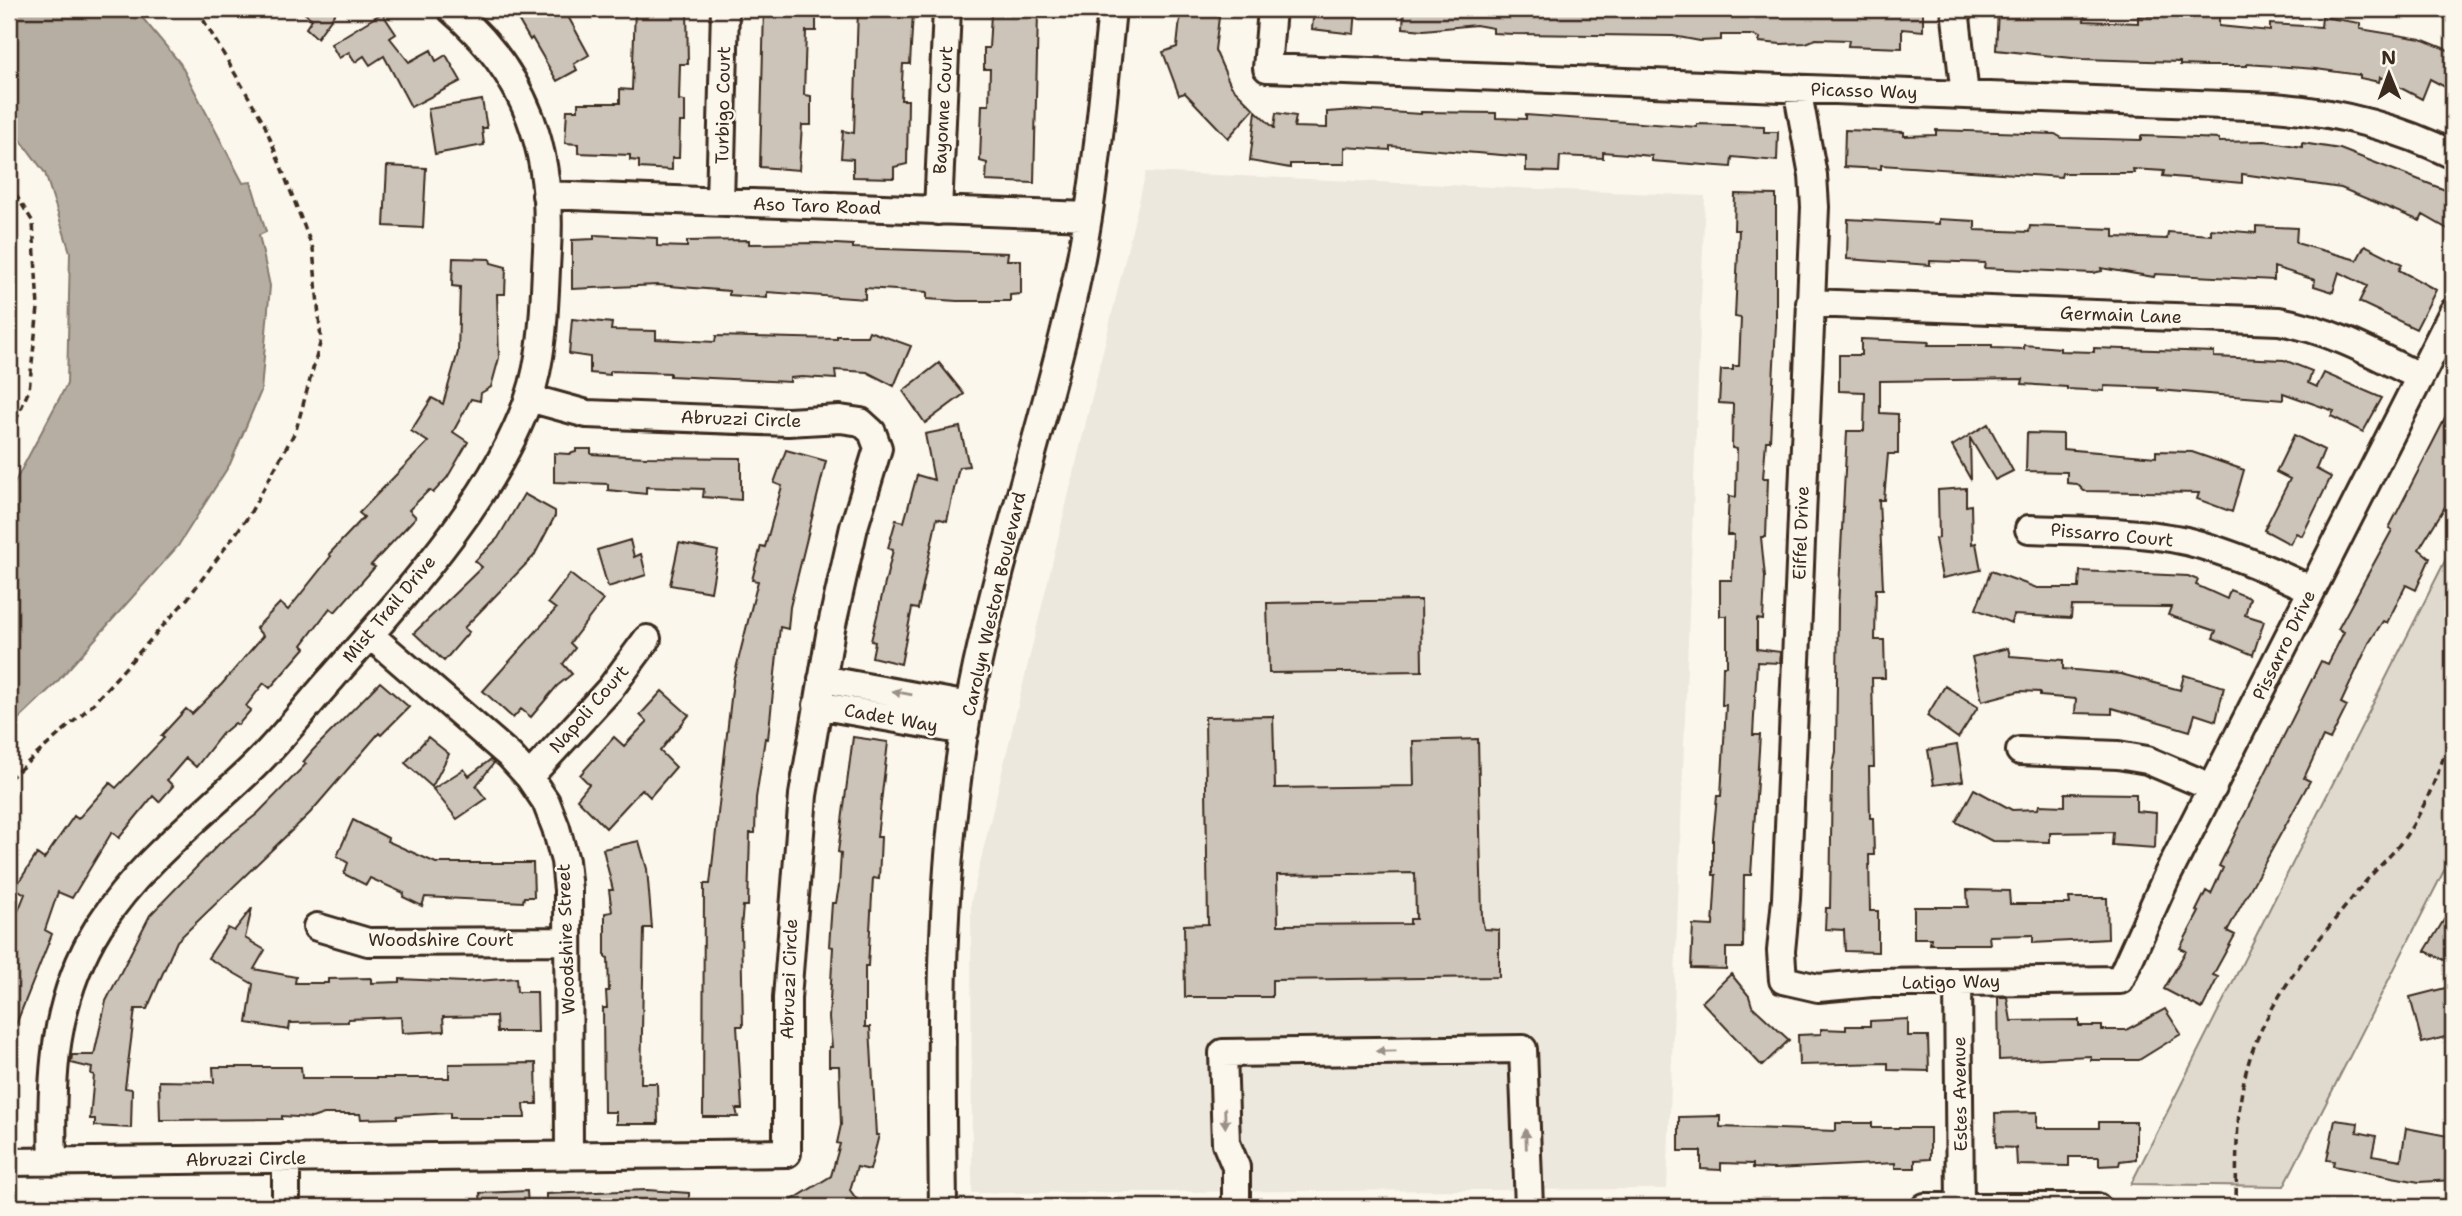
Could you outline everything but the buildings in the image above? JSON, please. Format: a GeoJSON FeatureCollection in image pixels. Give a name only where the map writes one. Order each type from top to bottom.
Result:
{"type":"FeatureCollection","features":[{"type":"Feature","properties":{"kind":"street","name":"Mist Trail Drive"},"geometry":{"type":"LineString","coordinates":[[53,1162],[51,1107],[55,1040],[79,965],[98,929],[147,864],[252,768],[370,635],[473,506],[494,474],[529,398],[543,330],[548,236],[546,195],[537,140],[527,107],[514,78],[478,32],[452,9]]}},
{"type":"Feature","properties":{"kind":"street","name":"Turbigo Court"},"geometry":{"type":"LineString","coordinates":[[720,202],[725,9]]}},
{"type":"Feature","properties":{"kind":"street","name":"Bayonne Court"},"geometry":{"type":"LineString","coordinates":[[938,211],[947,9]]}},
{"type":"Feature","properties":{"kind":"street","name":"Carolyn Weston Boulevard"},"geometry":{"type":"LineString","coordinates":[[943,1207],[942,950],[955,788],[967,718],[1007,544],[1072,303],[1088,216],[1112,9]]}},
{"type":"Feature","properties":{"kind":"street","name":"Picasso Way"},"geometry":{"type":"LineString","coordinates":[[1272,9],[1267,68],[2309,110],[2355,118],[2396,130],[2453,155]]}},
{"type":"Feature","properties":{"kind":"street"},"geometry":{"type":"LineString","coordinates":[[1955,9],[1965,95]]}},
{"type":"Feature","properties":{"kind":"street","name":"Eiffel Drive"},"geometry":{"type":"LineString","coordinates":[[1783,980],[1781,951],[1786,900],[1815,207],[1813,174],[1797,88]]}},
{"type":"Feature","properties":{"kind":"street","name":"Aso Taro Road"},"geometry":{"type":"LineString","coordinates":[[546,195],[1088,216]]}},
{"type":"Feature","properties":{"kind":"street","name":"Germain Lane"},"geometry":{"type":"LineString","coordinates":[[1810,303],[2279,321],[2340,337],[2420,377]]}},
{"type":"Feature","properties":{"kind":"street","name":"Pissarro Drive"},"geometry":{"type":"LineString","coordinates":[[2120,980],[2167,876],[2453,312]]}},
{"type":"Feature","properties":{"kind":"street","name":"Abruzzi Circle"},"geometry":{"type":"LineString","coordinates":[[9,1162],[786,1153],[787,998],[793,897],[817,705],[854,527],[875,466],[878,448],[872,432],[861,422],[840,419],[788,422],[587,414],[529,398]]}},
{"type":"Feature","properties":{"kind":"street","name":"Pissarro Court"},"geometry":{"type":"LineString","coordinates":[[2029,529],[2138,534],[2184,541],[2267,568],[2312,590]]}},
{"type":"Feature","properties":{"kind":"street","name":"Woodshire Street"},"geometry":{"type":"LineString","coordinates":[[370,635],[510,756],[529,777],[545,802],[565,861],[569,1155]]}},
{"type":"Feature","properties":{"kind":"street","name":"Napoli Court"},"geometry":{"type":"LineString","coordinates":[[529,777],[610,688],[647,639]]}},
{"type":"Feature","properties":{"kind":"street","name":"Cadet Way"},"geometry":{"type":"LineString","coordinates":[[822,679],[967,718]]}},
{"type":"Feature","properties":{"kind":"street","name":"Cadet Way"},"geometry":{"type":"LineString","coordinates":[[817,705],[967,718]]}},
{"type":"Feature","properties":{"kind":"street"},"geometry":{"type":"LineString","coordinates":[[2020,751],[2118,755],[2147,760],[2213,788]]}},
{"type":"Feature","properties":{"kind":"street","name":"Woodshire Court"},"geometry":{"type":"LineString","coordinates":[[317,927],[368,942],[567,941]]}},
{"type":"Feature","properties":{"kind":"street","name":"Latigo Way"},"geometry":{"type":"LineString","coordinates":[[1783,980],[1818,988],[1958,982],[2120,980]]}},
{"type":"Feature","properties":{"kind":"street","name":"Estes Avenue"},"geometry":{"type":"LineString","coordinates":[[1958,982],[1960,1206]]}},
{"type":"Feature","properties":{"kind":"street"},"geometry":{"type":"LineString","coordinates":[[1236,1207],[1236,1167],[1226,1143],[1223,1053],[1523,1049],[1529,1207]]}},
{"type":"Feature","properties":{"kind":"street"},"geometry":{"type":"LineString","coordinates":[[286,1158],[286,1207]]}},
{"type":"Feature","properties":{"kind":"street"},"geometry":{"type":"LineString","coordinates":[[1925,1207],[2097,1207]]}},
{"type":"Feature","properties":{"kind":"path"},"geometry":{"type":"LineString","coordinates":[[9,779],[90,707],[188,598],[248,517],[296,430],[321,340],[313,249],[264,123],[197,9]]}},
{"type":"Feature","properties":{"kind":"path"},"geometry":{"type":"LineString","coordinates":[[9,184],[33,222],[38,307],[29,390],[9,436]]}},
{"type":"Feature","properties":{"kind":"path"},"geometry":{"type":"LineString","coordinates":[[2236,1207],[2237,1119],[2255,1043],[2275,1003],[2296,973],[2366,881],[2405,837],[2431,793],[2453,730]]}},
{"type":"Feature","properties":{"kind":"shaded area"},"geometry":{"type":"Polygon","coordinates":[[[9,9],[135,9],[180,63],[243,183],[251,182],[266,232],[259,235],[270,286],[261,391],[230,464],[178,546],[56,683],[9,728],[9,493],[67,384],[70,252],[45,173],[9,124],[9,9]]]}},
{"type":"Feature","properties":{"kind":"shaded area"},"geometry":{"type":"Polygon","coordinates":[[[1146,172],[1705,196],[1667,1189],[972,1193],[971,901],[1146,172]]]}},
{"type":"Feature","properties":{"kind":"shaded area"},"geometry":{"type":"Polygon","coordinates":[[[2453,545],[2453,853],[2284,1186],[2131,1184],[2453,545]]]}}]}
